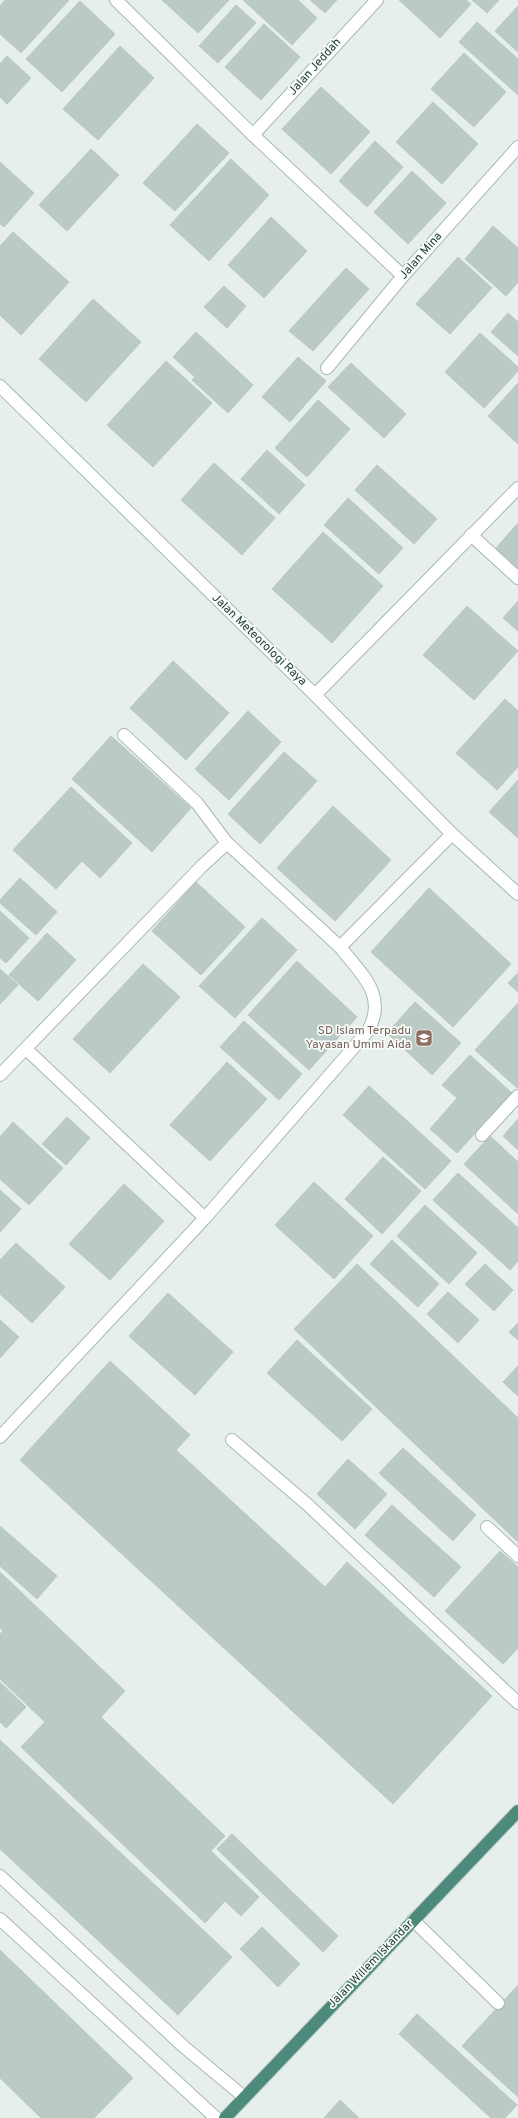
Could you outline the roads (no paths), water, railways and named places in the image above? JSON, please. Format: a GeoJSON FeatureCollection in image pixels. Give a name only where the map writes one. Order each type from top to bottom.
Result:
{"type":"FeatureCollection","features":[{"type":"Feature","properties":{"kind":"highway","name":"Jalan Willem Iskandar"},"geometry":{"type":"LineString","coordinates":[[225,2118],[518,1811]]}},
{"type":"Feature","properties":{"kind":"street"},"geometry":{"type":"LineString","coordinates":[[116,0],[253,135],[403,276]]}},
{"type":"Feature","properties":{"kind":"street","name":"Jalan Jeddah"},"geometry":{"type":"LineString","coordinates":[[253,135],[377,0]]}},
{"type":"Feature","properties":{"kind":"street","name":"Jalan Mina"},"geometry":{"type":"LineString","coordinates":[[327,368],[403,276],[518,147]]}},
{"type":"Feature","properties":{"kind":"street","name":"Jalan Meteorologi Raya"},"geometry":{"type":"LineString","coordinates":[[0,386],[315,694],[452,834],[518,894]]}},
{"type":"Feature","properties":{"kind":"street"},"geometry":{"type":"LineString","coordinates":[[315,694],[518,488]]}},
{"type":"Feature","properties":{"kind":"street"},"geometry":{"type":"LineString","coordinates":[[471,535],[518,578]]}},
{"type":"Feature","properties":{"kind":"street"},"geometry":{"type":"LineString","coordinates":[[0,1436],[205,1218],[368,1031],[375,1019],[375,999],[372,988],[340,947],[226,843],[197,803],[124,735]]}},
{"type":"Feature","properties":{"kind":"street"},"geometry":{"type":"LineString","coordinates":[[340,947],[452,834]]}},
{"type":"Feature","properties":{"kind":"street"},"geometry":{"type":"LineString","coordinates":[[0,1075],[201,866],[226,843]]}},
{"type":"Feature","properties":{"kind":"street"},"geometry":{"type":"LineString","coordinates":[[26,1049],[205,1218]]}},
{"type":"Feature","properties":{"kind":"street"},"geometry":{"type":"LineString","coordinates":[[482,1134],[518,1096]]}},
{"type":"Feature","properties":{"kind":"street"},"geometry":{"type":"LineString","coordinates":[[232,1440],[308,1505],[518,1703]]}},
{"type":"Feature","properties":{"kind":"street"},"geometry":{"type":"LineString","coordinates":[[488,1527],[518,1556]]}},
{"type":"Feature","properties":{"kind":"street"},"geometry":{"type":"LineString","coordinates":[[0,1876],[183,2046],[244,2098]]}},
{"type":"Feature","properties":{"kind":"street"},"geometry":{"type":"LineString","coordinates":[[0,1919],[216,2118]]}},
{"type":"Feature","properties":{"kind":"street"},"geometry":{"type":"LineString","coordinates":[[414,1920],[498,2003]]}},
{"type":"Feature","properties":{"kind":"place","name":"SD Islam Terpadu Yayasan Ummi Aida"},"geometry":{"type":"Point","coordinates":[424,1038]}}]}
